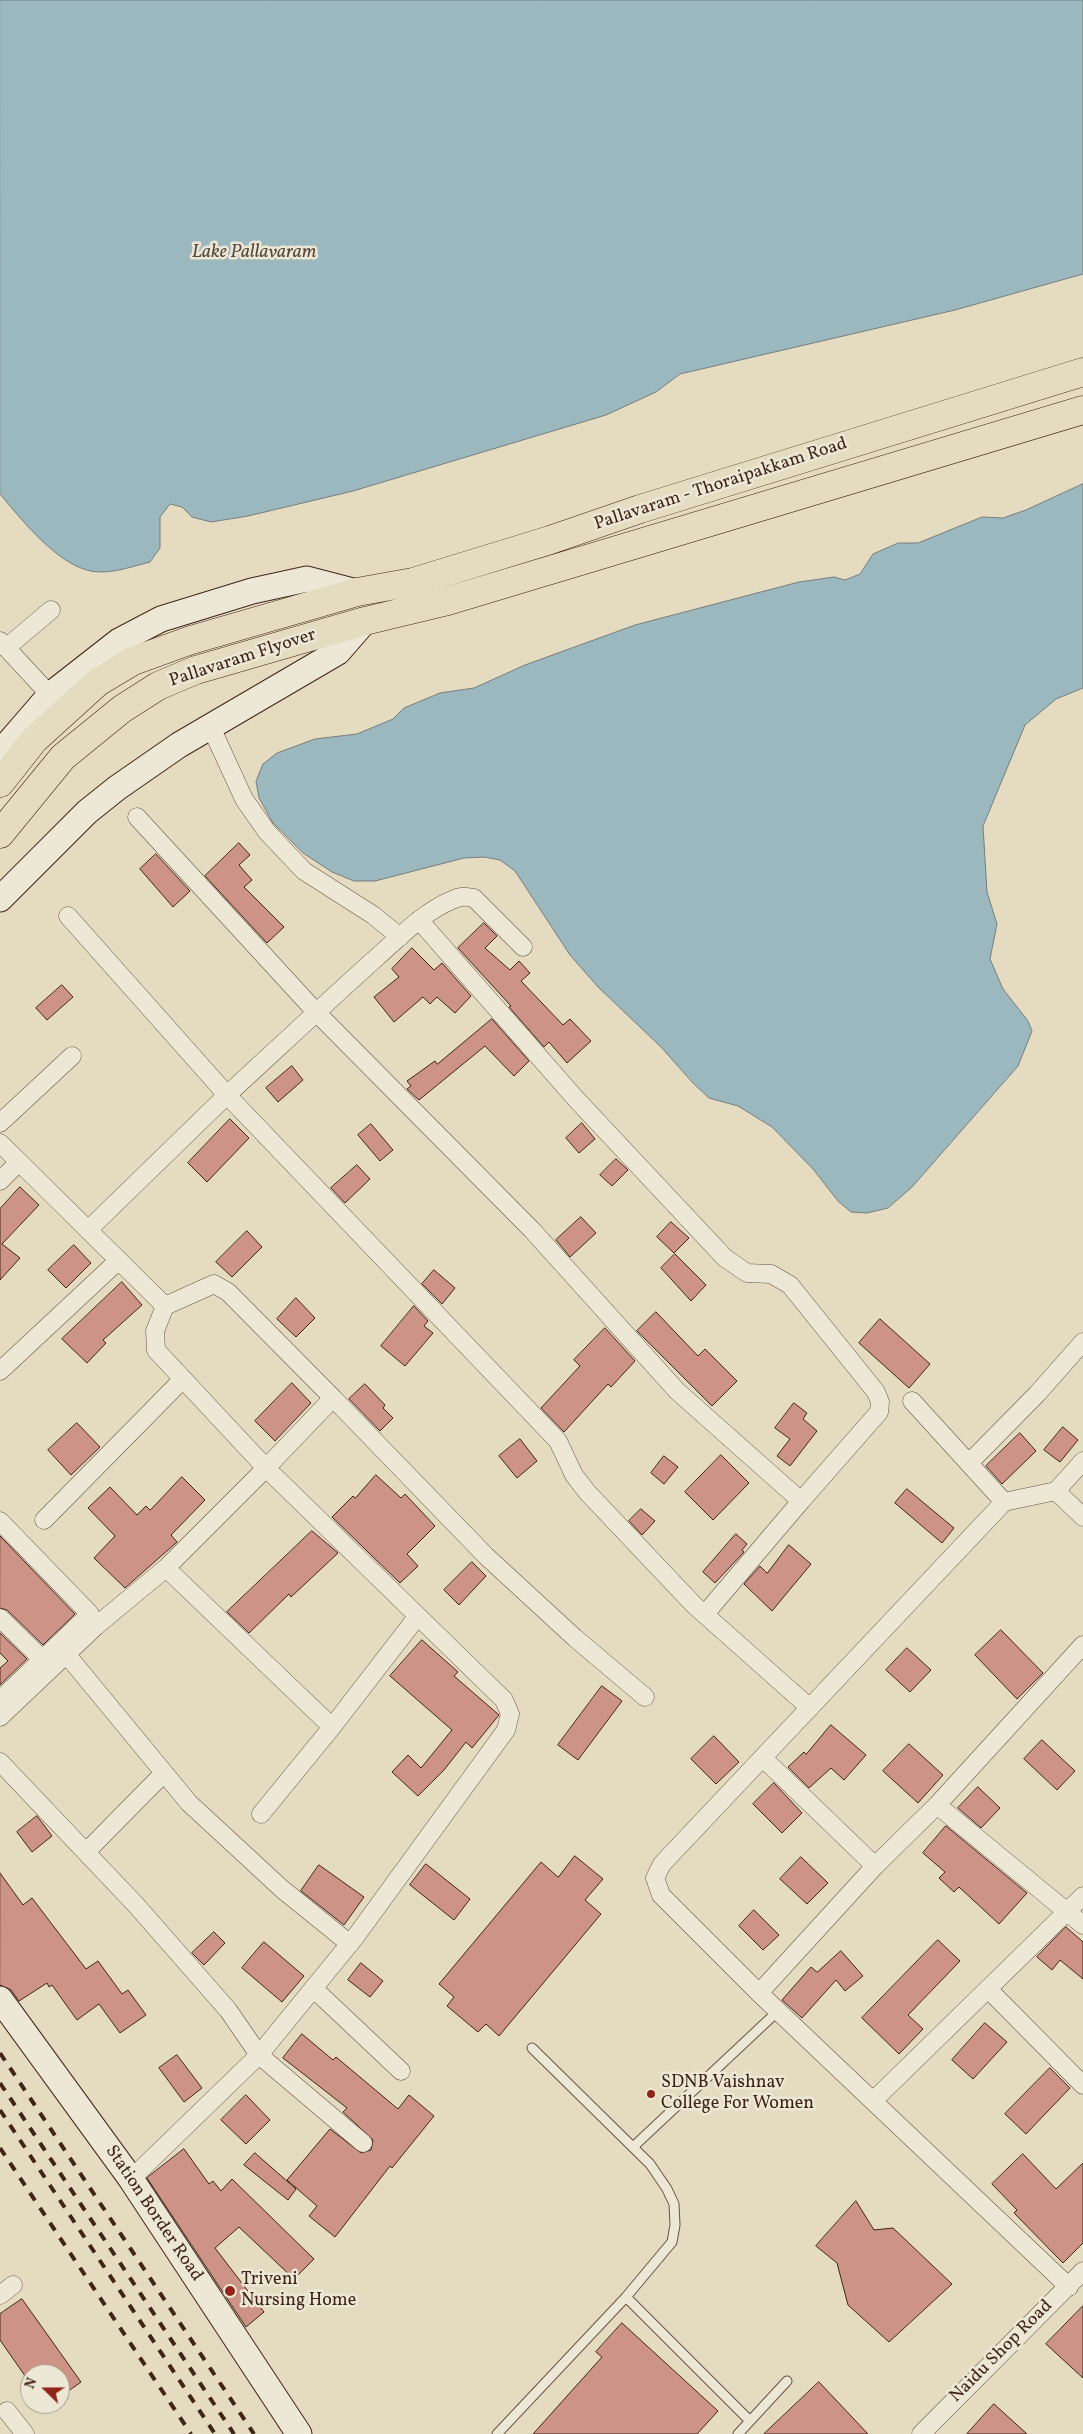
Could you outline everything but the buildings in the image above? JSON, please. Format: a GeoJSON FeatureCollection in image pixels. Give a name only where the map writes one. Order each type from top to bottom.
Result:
{"type":"FeatureCollection","features":[{"type":"Feature","properties":{"kind":"main road","name":"Pallavaram - Thoraipakkam Road"},"geometry":{"type":"LineString","coordinates":[[357,592],[413,582],[532,546],[649,506],[1083,372]]}},
{"type":"Feature","properties":{"kind":"main road","name":"Pallavaram - Thoraipakkam Road"},"geometry":{"type":"LineString","coordinates":[[365,621],[453,599],[1083,410]]}},
{"type":"Feature","properties":{"kind":"main road","name":"Pallavaram Flyover"},"geometry":{"type":"LineString","coordinates":[[0,783],[34,740],[98,682],[132,661],[191,640],[357,592]]}},
{"type":"Feature","properties":{"kind":"main road","name":"Pallavaram Flyover"},"geometry":{"type":"LineString","coordinates":[[0,834],[63,757],[122,709],[158,686],[196,670],[365,621]]}},
{"type":"Feature","properties":{"kind":"street"},"geometry":{"type":"LineString","coordinates":[[0,753],[50,695],[119,641],[161,619],[252,591],[307,579],[357,592]]}},
{"type":"Feature","properties":{"kind":"street"},"geometry":{"type":"LineString","coordinates":[[50,695],[3,644],[51,610]]}},
{"type":"Feature","properties":{"kind":"street"},"geometry":{"type":"LineString","coordinates":[[0,899],[87,812],[179,744],[338,652],[365,621]]}},
{"type":"Feature","properties":{"kind":"street"},"geometry":{"type":"LineString","coordinates":[[210,725],[244,799],[267,832],[304,871],[373,915],[400,937]]}},
{"type":"Feature","properties":{"kind":"street"},"geometry":{"type":"LineString","coordinates":[[138,817],[316,1012],[532,1230],[677,1391],[801,1500]]}},
{"type":"Feature","properties":{"kind":"street"},"geometry":{"type":"LineString","coordinates":[[88,1230],[227,1095],[419,920],[450,900],[463,896],[474,898],[523,947]]}},
{"type":"Feature","properties":{"kind":"street"},"geometry":{"type":"LineString","coordinates":[[68,916],[227,1095],[558,1441],[574,1475],[587,1492],[705,1614],[810,1708]]}},
{"type":"Feature","properties":{"kind":"street"},"geometry":{"type":"LineString","coordinates":[[419,920],[576,1099],[725,1258],[747,1273],[771,1274],[790,1286],[876,1392],[880,1402],[879,1412],[801,1500],[705,1614]]}},
{"type":"Feature","properties":{"kind":"street"},"geometry":{"type":"LineString","coordinates":[[0,1123],[72,1056]]}},
{"type":"Feature","properties":{"kind":"street"},"geometry":{"type":"LineString","coordinates":[[0,1143],[165,1306]]}},
{"type":"Feature","properties":{"kind":"street"},"geometry":{"type":"LineString","coordinates":[[0,1181],[19,1162]]}},
{"type":"Feature","properties":{"kind":"street"},"geometry":{"type":"LineString","coordinates":[[0,1371],[119,1260]]}},
{"type":"Feature","properties":{"kind":"street"},"geometry":{"type":"LineString","coordinates":[[131,2179],[259,2055],[350,1944],[506,1730],[510,1714],[504,1700],[266,1468],[156,1350],[154,1331],[165,1306],[214,1284],[228,1292],[486,1556],[575,1638],[645,1697]]}},
{"type":"Feature","properties":{"kind":"street"},"geometry":{"type":"LineString","coordinates":[[969,1463],[1037,1394],[1083,1342]]}},
{"type":"Feature","properties":{"kind":"street"},"geometry":{"type":"LineString","coordinates":[[44,1520],[183,1379]]}},
{"type":"Feature","properties":{"kind":"street"},"geometry":{"type":"LineString","coordinates":[[0,1717],[96,1626],[166,1568],[333,1398]]}},
{"type":"Feature","properties":{"kind":"street"},"geometry":{"type":"LineString","coordinates":[[912,1401],[1004,1502]]}},
{"type":"Feature","properties":{"kind":"street"},"geometry":{"type":"LineString","coordinates":[[1069,2287],[759,1993],[661,1895],[655,1878],[662,1864],[1004,1502],[1056,1491],[1083,1461]]}},
{"type":"Feature","properties":{"kind":"street"},"geometry":{"type":"LineString","coordinates":[[1056,1491],[1083,1517]]}},
{"type":"Feature","properties":{"kind":"street"},"geometry":{"type":"LineString","coordinates":[[0,1521],[90,1614],[0,1700]]}},
{"type":"Feature","properties":{"kind":"street"},"geometry":{"type":"LineString","coordinates":[[166,1568],[332,1727]]}},
{"type":"Feature","properties":{"kind":"street"},"geometry":{"type":"LineString","coordinates":[[262,1814],[417,1617]]}},
{"type":"Feature","properties":{"kind":"street"},"geometry":{"type":"LineString","coordinates":[[0,1618],[42,1659]]}},
{"type":"Feature","properties":{"kind":"street"},"geometry":{"type":"LineString","coordinates":[[759,1993],[875,1866],[937,1806],[1082,1647]]}},
{"type":"Feature","properties":{"kind":"street"},"geometry":{"type":"LineString","coordinates":[[67,1655],[189,1804],[274,1882],[350,1944]]}},
{"type":"Feature","properties":{"kind":"street"},"geometry":{"type":"LineString","coordinates":[[763,1758],[875,1866]]}},
{"type":"Feature","properties":{"kind":"street"},"geometry":{"type":"LineString","coordinates":[[0,1762],[86,1852],[228,2010],[259,2055],[363,2143]]}},
{"type":"Feature","properties":{"kind":"street"},"geometry":{"type":"LineString","coordinates":[[86,1852],[164,1773]]}},
{"type":"Feature","properties":{"kind":"street"},"geometry":{"type":"LineString","coordinates":[[937,1806],[1083,1925]]}},
{"type":"Feature","properties":{"kind":"street"},"geometry":{"type":"LineString","coordinates":[[874,2100],[1083,1896]]}},
{"type":"Feature","properties":{"kind":"street"},"geometry":{"type":"LineString","coordinates":[[314,1988],[400,2071]]}},
{"type":"Feature","properties":{"kind":"street"},"geometry":{"type":"LineString","coordinates":[[988,1989],[1083,2085]]}},
{"type":"Feature","properties":{"kind":"street","name":"Station Border Road"},"geometry":{"type":"LineString","coordinates":[[0,2000],[131,2179],[299,2434]]}},
{"type":"Feature","properties":{"kind":"street","name":"Naidu Shop Road"},"geometry":{"type":"LineString","coordinates":[[922,2434],[1083,2271]]}},
{"type":"Feature","properties":{"kind":"street"},"geometry":{"type":"LineString","coordinates":[[7,2411],[24,2434]]}},
{"type":"Feature","properties":{"kind":"lane"},"geometry":{"type":"LineString","coordinates":[[633,2147],[778,2011]]}},
{"type":"Feature","properties":{"kind":"lane"},"geometry":{"type":"LineString","coordinates":[[497,2434],[626,2297],[672,2242],[675,2226],[674,2204],[667,2189],[650,2164],[532,2048]]}},
{"type":"Feature","properties":{"kind":"lane"},"geometry":{"type":"LineString","coordinates":[[626,2297],[750,2421]]}},
{"type":"Feature","properties":{"kind":"lane"},"geometry":{"type":"LineString","coordinates":[[738,2434],[787,2381]]}},
{"type":"Feature","properties":{"kind":"water","name":"Lake Pallavaram"},"geometry":{"type":"Polygon","coordinates":[[[0,0],[1083,0],[1083,274],[955,310],[680,374],[656,392],[606,415],[353,491],[248,516],[211,522],[192,517],[182,507],[170,504],[160,517],[160,548],[150,562],[113,571],[87,570],[72,564],[45,544],[0,494],[0,0]]]}},
{"type":"Feature","properties":{"kind":"water"},"geometry":{"type":"Polygon","coordinates":[[[1083,484],[1083,688],[1056,699],[1025,725],[983,826],[987,892],[997,924],[990,959],[1003,989],[1028,1021],[1032,1031],[1018,1066],[912,1187],[888,1208],[867,1213],[851,1212],[838,1201],[813,1169],[772,1127],[738,1106],[709,1098],[661,1047],[598,987],[570,955],[515,871],[500,860],[484,857],[464,858],[375,881],[354,881],[332,872],[303,853],[273,823],[259,798],[256,781],[263,764],[277,753],[315,739],[357,734],[393,719],[404,708],[440,693],[474,688],[525,665],[635,625],[799,582],[834,577],[845,580],[860,574],[873,554],[898,543],[918,543],[982,517],[1003,518],[1026,510],[1083,484]]]}},
{"type":"Feature","properties":{"kind":"railway"},"geometry":{"type":"LineString","coordinates":[[0,2053],[254,2434]]}},
{"type":"Feature","properties":{"kind":"railway"},"geometry":{"type":"LineString","coordinates":[[0,2083],[234,2434]]}},
{"type":"Feature","properties":{"kind":"railway"},"geometry":{"type":"LineString","coordinates":[[0,2110],[215,2434]]}},
{"type":"Feature","properties":{"kind":"railway"},"geometry":{"type":"LineString","coordinates":[[0,2148],[191,2434]]}},
{"type":"Feature","properties":{"kind":"place","name":"SDNB Vaishnav College For Women"},"geometry":{"type":"Point","coordinates":[651,2094]}},
{"type":"Feature","properties":{"kind":"place","name":"Triveni Nursing Home"},"geometry":{"type":"Point","coordinates":[230,2291]}}]}
